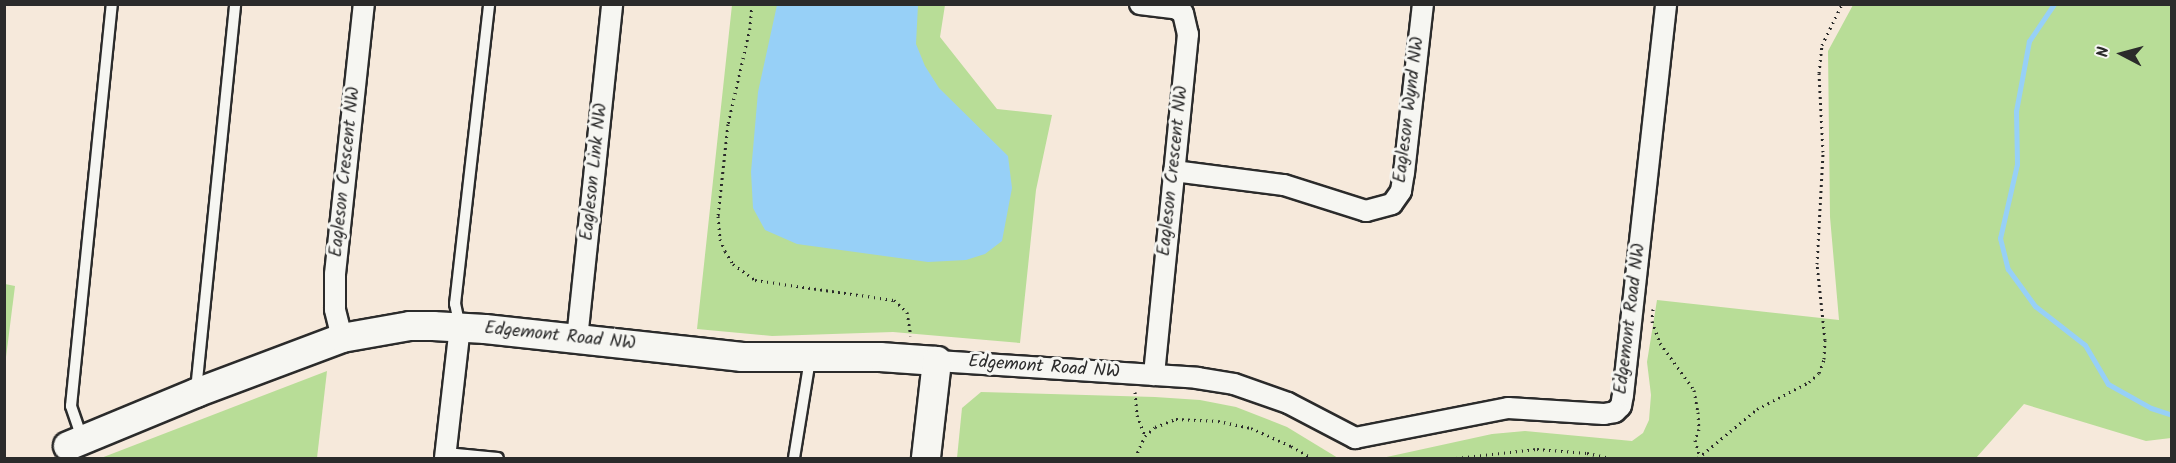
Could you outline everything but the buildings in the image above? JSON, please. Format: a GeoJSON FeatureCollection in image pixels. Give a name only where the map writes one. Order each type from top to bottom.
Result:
{"type":"FeatureCollection","features":[{"type":"Feature","properties":{"kind":"street","name":"Eagleson Crescent NW"},"geometry":{"type":"LineString","coordinates":[[342,338],[335,309],[335,274],[364,4]]}},
{"type":"Feature","properties":{"kind":"street","name":"Eagleson Link NW"},"geometry":{"type":"LineString","coordinates":[[577,339],[612,4]]}},
{"type":"Feature","properties":{"kind":"street","name":"Eagleson Crescent NW"},"geometry":{"type":"LineString","coordinates":[[1140,4],[1174,8],[1183,13],[1187,22],[1188,34],[1174,171],[1146,375]]}},
{"type":"Feature","properties":{"kind":"street","name":"Eagleson Wynd NW"},"geometry":{"type":"LineString","coordinates":[[1174,171],[1284,185],[1366,211],[1392,204],[1401,191],[1404,173],[1423,4]]}},
{"type":"Feature","properties":{"kind":"street","name":"Edgemont Road NW"},"geometry":{"type":"LineString","coordinates":[[75,443],[196,393],[342,338],[410,326],[460,327],[742,357],[909,358],[1215,381],[1263,392],[1355,438],[1508,408],[1544,408],[1604,414],[1615,412],[1621,405],[1623,395],[1666,4]]}},
{"type":"Feature","properties":{"kind":"street"},"geometry":{"type":"LineString","coordinates":[[446,456],[460,327]]}},
{"type":"Feature","properties":{"kind":"street"},"geometry":{"type":"LineString","coordinates":[[926,459],[937,361]]}},
{"type":"Feature","properties":{"kind":"lane"},"geometry":{"type":"LineString","coordinates":[[75,443],[71,406],[112,4]]}},
{"type":"Feature","properties":{"kind":"lane"},"geometry":{"type":"LineString","coordinates":[[196,393],[235,4]]}},
{"type":"Feature","properties":{"kind":"lane"},"geometry":{"type":"LineString","coordinates":[[460,327],[455,304],[489,4]]}},
{"type":"Feature","properties":{"kind":"lane"},"geometry":{"type":"LineString","coordinates":[[794,459],[810,359]]}},
{"type":"Feature","properties":{"kind":"lane"},"geometry":{"type":"LineString","coordinates":[[446,456],[498,459]]}},
{"type":"Feature","properties":{"kind":"path"},"geometry":{"type":"LineString","coordinates":[[753,4],[750,28],[728,124],[718,216],[720,239],[725,251],[733,264],[755,280],[894,300],[907,312],[910,321],[909,358]]}},
{"type":"Feature","properties":{"kind":"path"},"geometry":{"type":"LineString","coordinates":[[1635,292],[1653,293],[1652,321],[1660,343],[1694,390],[1699,429],[1695,441],[1699,458],[1757,409],[1809,382],[1819,373],[1824,359],[1825,340],[1817,264],[1823,152],[1819,73],[1822,45],[1842,4]]}},
{"type":"Feature","properties":{"kind":"path"},"geometry":{"type":"LineString","coordinates":[[1145,436],[1134,399],[1146,375]]}},
{"type":"Feature","properties":{"kind":"path"},"geometry":{"type":"LineString","coordinates":[[1135,459],[1145,436],[1155,427],[1176,419],[1218,421],[1251,428],[1291,446],[1312,459]]}},
{"type":"Feature","properties":{"kind":"path"},"geometry":{"type":"LineString","coordinates":[[1456,459],[1537,449],[1587,453],[1611,459]]}},
{"type":"Feature","properties":{"kind":"green space"},"geometry":{"type":"Polygon","coordinates":[[[732,5],[945,5],[940,37],[997,109],[1052,115],[1036,190],[1020,343],[893,332],[772,336],[697,329],[732,5]]]}},
{"type":"Feature","properties":{"kind":"green space"},"geometry":{"type":"Polygon","coordinates":[[[1853,5],[2171,5],[2171,438],[2146,441],[2024,404],[1976,458],[1382,458],[1492,434],[1525,431],[1632,441],[1643,433],[1649,420],[1651,395],[1647,362],[1657,300],[1839,320],[1830,217],[1828,51],[1853,5]]]}},
{"type":"Feature","properties":{"kind":"green space"},"geometry":{"type":"Polygon","coordinates":[[[4,284],[15,286],[5,365],[4,284]]]}},
{"type":"Feature","properties":{"kind":"green space"},"geometry":{"type":"Polygon","coordinates":[[[327,371],[317,458],[101,458],[327,371]]]}},
{"type":"Feature","properties":{"kind":"green space"},"geometry":{"type":"Polygon","coordinates":[[[981,392],[1200,400],[1236,407],[1287,427],[1338,458],[957,458],[962,408],[981,392]]]}},
{"type":"Feature","properties":{"kind":"water"},"geometry":{"type":"Polygon","coordinates":[[[777,5],[918,5],[916,44],[925,66],[939,88],[1008,156],[1012,188],[1002,241],[985,254],[966,260],[928,262],[797,244],[765,230],[753,208],[751,172],[758,92],[777,5]]]}},
{"type":"Feature","properties":{"kind":"waterway"},"geometry":{"type":"LineString","coordinates":[[2054,4],[2029,41],[2016,111],[2017,164],[2000,238],[2008,269],[2035,306],[2085,345],[2108,384],[2151,408],[2172,415]]}}]}
